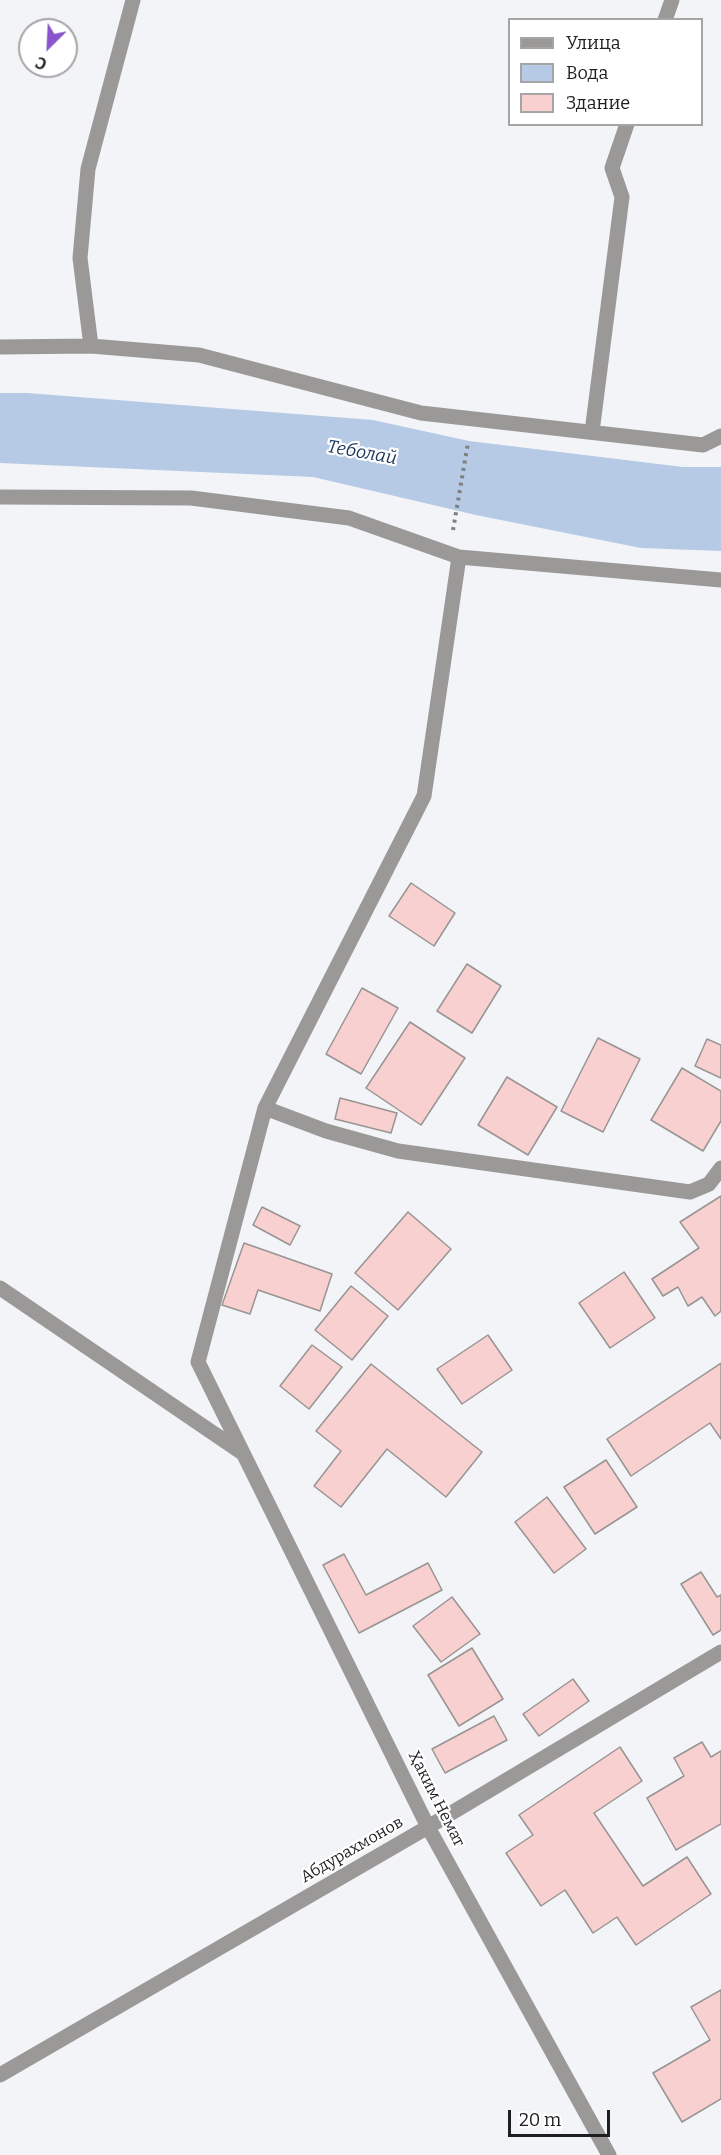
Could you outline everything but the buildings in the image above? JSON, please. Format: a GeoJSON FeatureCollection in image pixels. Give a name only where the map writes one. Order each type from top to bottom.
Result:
{"type":"FeatureCollection","features":[{"type":"Feature","properties":{"kind":"street"},"geometry":{"type":"LineString","coordinates":[[91,346],[80,258],[88,169],[133,0]]}},
{"type":"Feature","properties":{"kind":"street"},"geometry":{"type":"LineString","coordinates":[[666,18],[672,0]]}},
{"type":"Feature","properties":{"kind":"street"},"geometry":{"type":"LineString","coordinates":[[592,432],[622,197],[612,168],[626,126]]}},
{"type":"Feature","properties":{"kind":"street"},"geometry":{"type":"LineString","coordinates":[[0,347],[91,346],[199,354],[421,412],[703,445],[721,436]]}},
{"type":"Feature","properties":{"kind":"street"},"geometry":{"type":"LineString","coordinates":[[0,497],[191,498],[349,518],[459,557],[721,580]]}},
{"type":"Feature","properties":{"kind":"street","name":"Ҳаким Немат"},"geometry":{"type":"LineString","coordinates":[[459,557],[424,796],[265,1108],[198,1362],[428,1827],[609,2155]]}},
{"type":"Feature","properties":{"kind":"street"},"geometry":{"type":"LineString","coordinates":[[265,1108],[326,1131],[398,1151],[690,1192],[709,1184],[721,1168]]}},
{"type":"Feature","properties":{"kind":"street"},"geometry":{"type":"LineString","coordinates":[[0,1288],[243,1454]]}},
{"type":"Feature","properties":{"kind":"street","name":"Абдурахмонов"},"geometry":{"type":"LineString","coordinates":[[0,2075],[428,1827],[721,1652]]}},
{"type":"Feature","properties":{"kind":"path"},"geometry":{"type":"LineString","coordinates":[[454,523],[470,434]]}},
{"type":"Feature","properties":{"kind":"water","name":"Теболай"},"geometry":{"type":"Polygon","coordinates":[[[0,393],[27,393],[373,420],[469,441],[683,467],[721,467],[721,551],[641,548],[476,515],[313,477],[0,463],[0,393]]]}}]}
